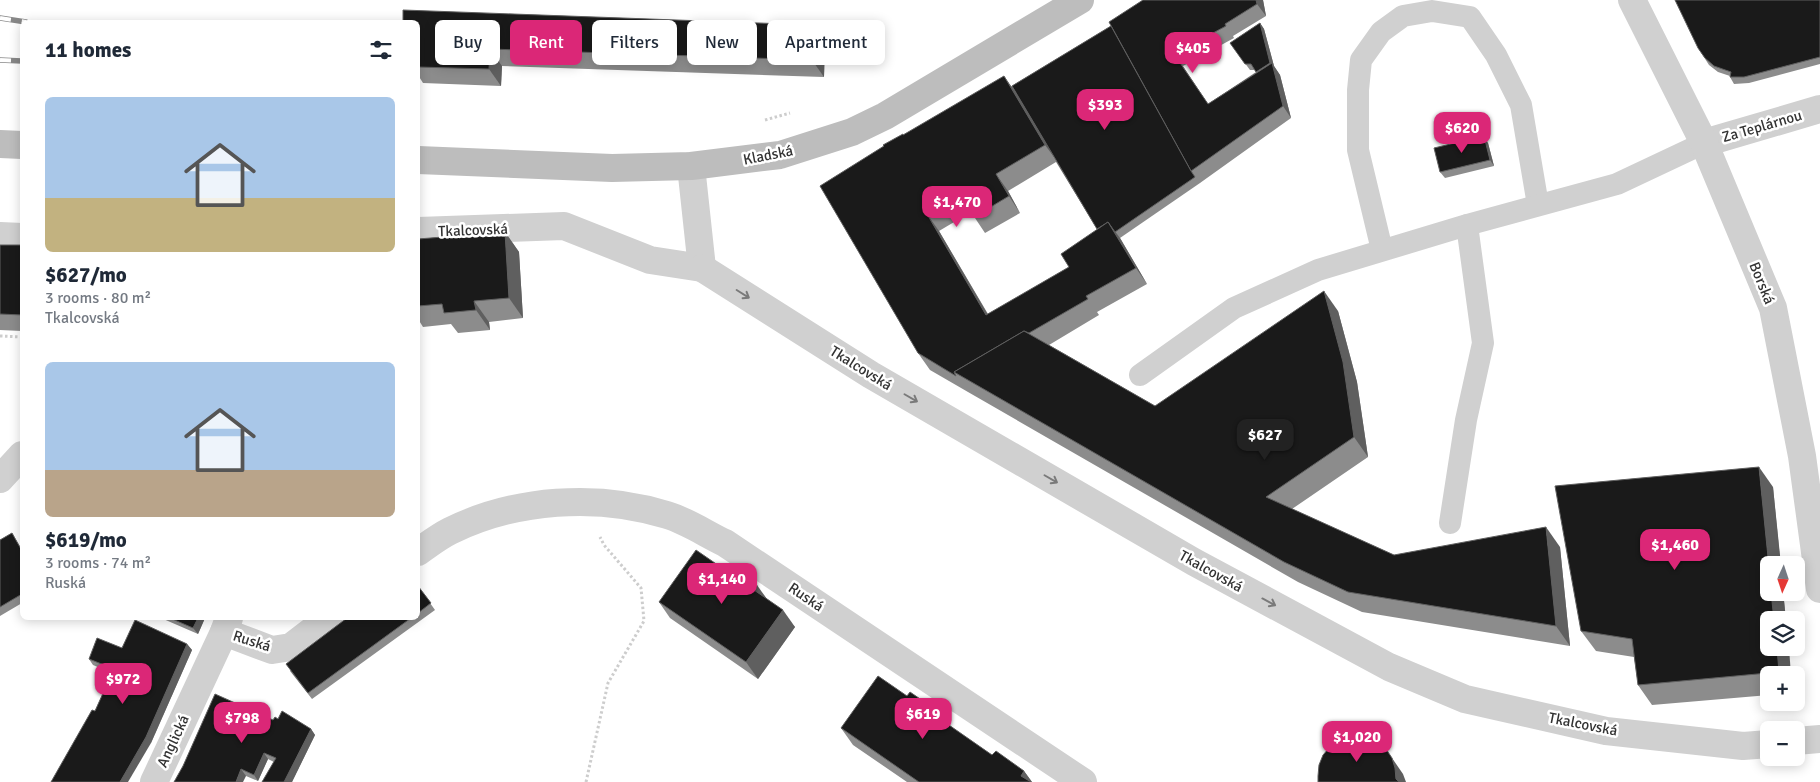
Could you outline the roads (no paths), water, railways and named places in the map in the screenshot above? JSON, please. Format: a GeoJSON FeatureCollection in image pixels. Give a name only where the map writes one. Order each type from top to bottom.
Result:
{"type":"FeatureCollection","features":[{"type":"Feature","properties":{"kind":"main road","name":"Kladská"},"geometry":{"type":"LineString","coordinates":[[420,160],[612,168],[692,166],[780,155],[852,132],[885,116],[1080,0]]}},
{"type":"Feature","properties":{"kind":"main road"},"geometry":{"type":"LineString","coordinates":[[0,144],[20,144]]}},
{"type":"Feature","properties":{"kind":"street","name":"Borská"},"geometry":{"type":"LineString","coordinates":[[1632,0],[1704,142],[1773,308],[1802,456],[1820,589]]}},
{"type":"Feature","properties":{"kind":"street","name":"Za Teplárnou"},"geometry":{"type":"LineString","coordinates":[[1704,142],[1820,109]]}},
{"type":"Feature","properties":{"kind":"street"},"geometry":{"type":"LineString","coordinates":[[692,166],[702,268]]}},
{"type":"Feature","properties":{"kind":"street","name":"Tkalcovská"},"geometry":{"type":"LineString","coordinates":[[420,232],[564,226],[650,260],[702,268],[871,375],[1194,562],[1389,667],[1465,699],[1606,731],[1743,746],[1760,745]]}},
{"type":"Feature","properties":{"kind":"street"},"geometry":{"type":"LineString","coordinates":[[0,236],[20,237]]}},
{"type":"Feature","properties":{"kind":"street"},"geometry":{"type":"LineString","coordinates":[[0,479],[20,457]]}},
{"type":"Feature","properties":{"kind":"street","name":"Ruská"},"geometry":{"type":"LineString","coordinates":[[420,551],[449,532],[498,512],[536,505],[584,502],[635,506],[669,515],[725,543],[1083,782]]}},
{"type":"Feature","properties":{"kind":"street","name":"Ruská"},"geometry":{"type":"LineString","coordinates":[[227,625],[272,650],[291,647],[326,620]]}},
{"type":"Feature","properties":{"kind":"street","name":"Anglická"},"geometry":{"type":"LineString","coordinates":[[154,782],[227,625]]}},
{"type":"Feature","properties":{"kind":"street"},"geometry":{"type":"LineString","coordinates":[[1805,741],[1820,740]]}},
{"type":"Feature","properties":{"kind":"lane"},"geometry":{"type":"LineString","coordinates":[[1382,250],[1358,150],[1359,80],[1361,60],[1381,32],[1403,16],[1432,11],[1470,17],[1496,55],[1522,105],[1538,205]]}},
{"type":"Feature","properties":{"kind":"lane"},"geometry":{"type":"LineString","coordinates":[[1140,375],[1234,308],[1318,270],[1467,225],[1617,184],[1704,142]]}},
{"type":"Feature","properties":{"kind":"lane"},"geometry":{"type":"LineString","coordinates":[[1450,523],[1466,420],[1484,342],[1467,225]]}},
{"type":"Feature","properties":{"kind":"railway"},"geometry":{"type":"LineString","coordinates":[[0,18],[20,21]]}},
{"type":"Feature","properties":{"kind":"railway"},"geometry":{"type":"LineString","coordinates":[[0,60],[20,61]]}}]}
